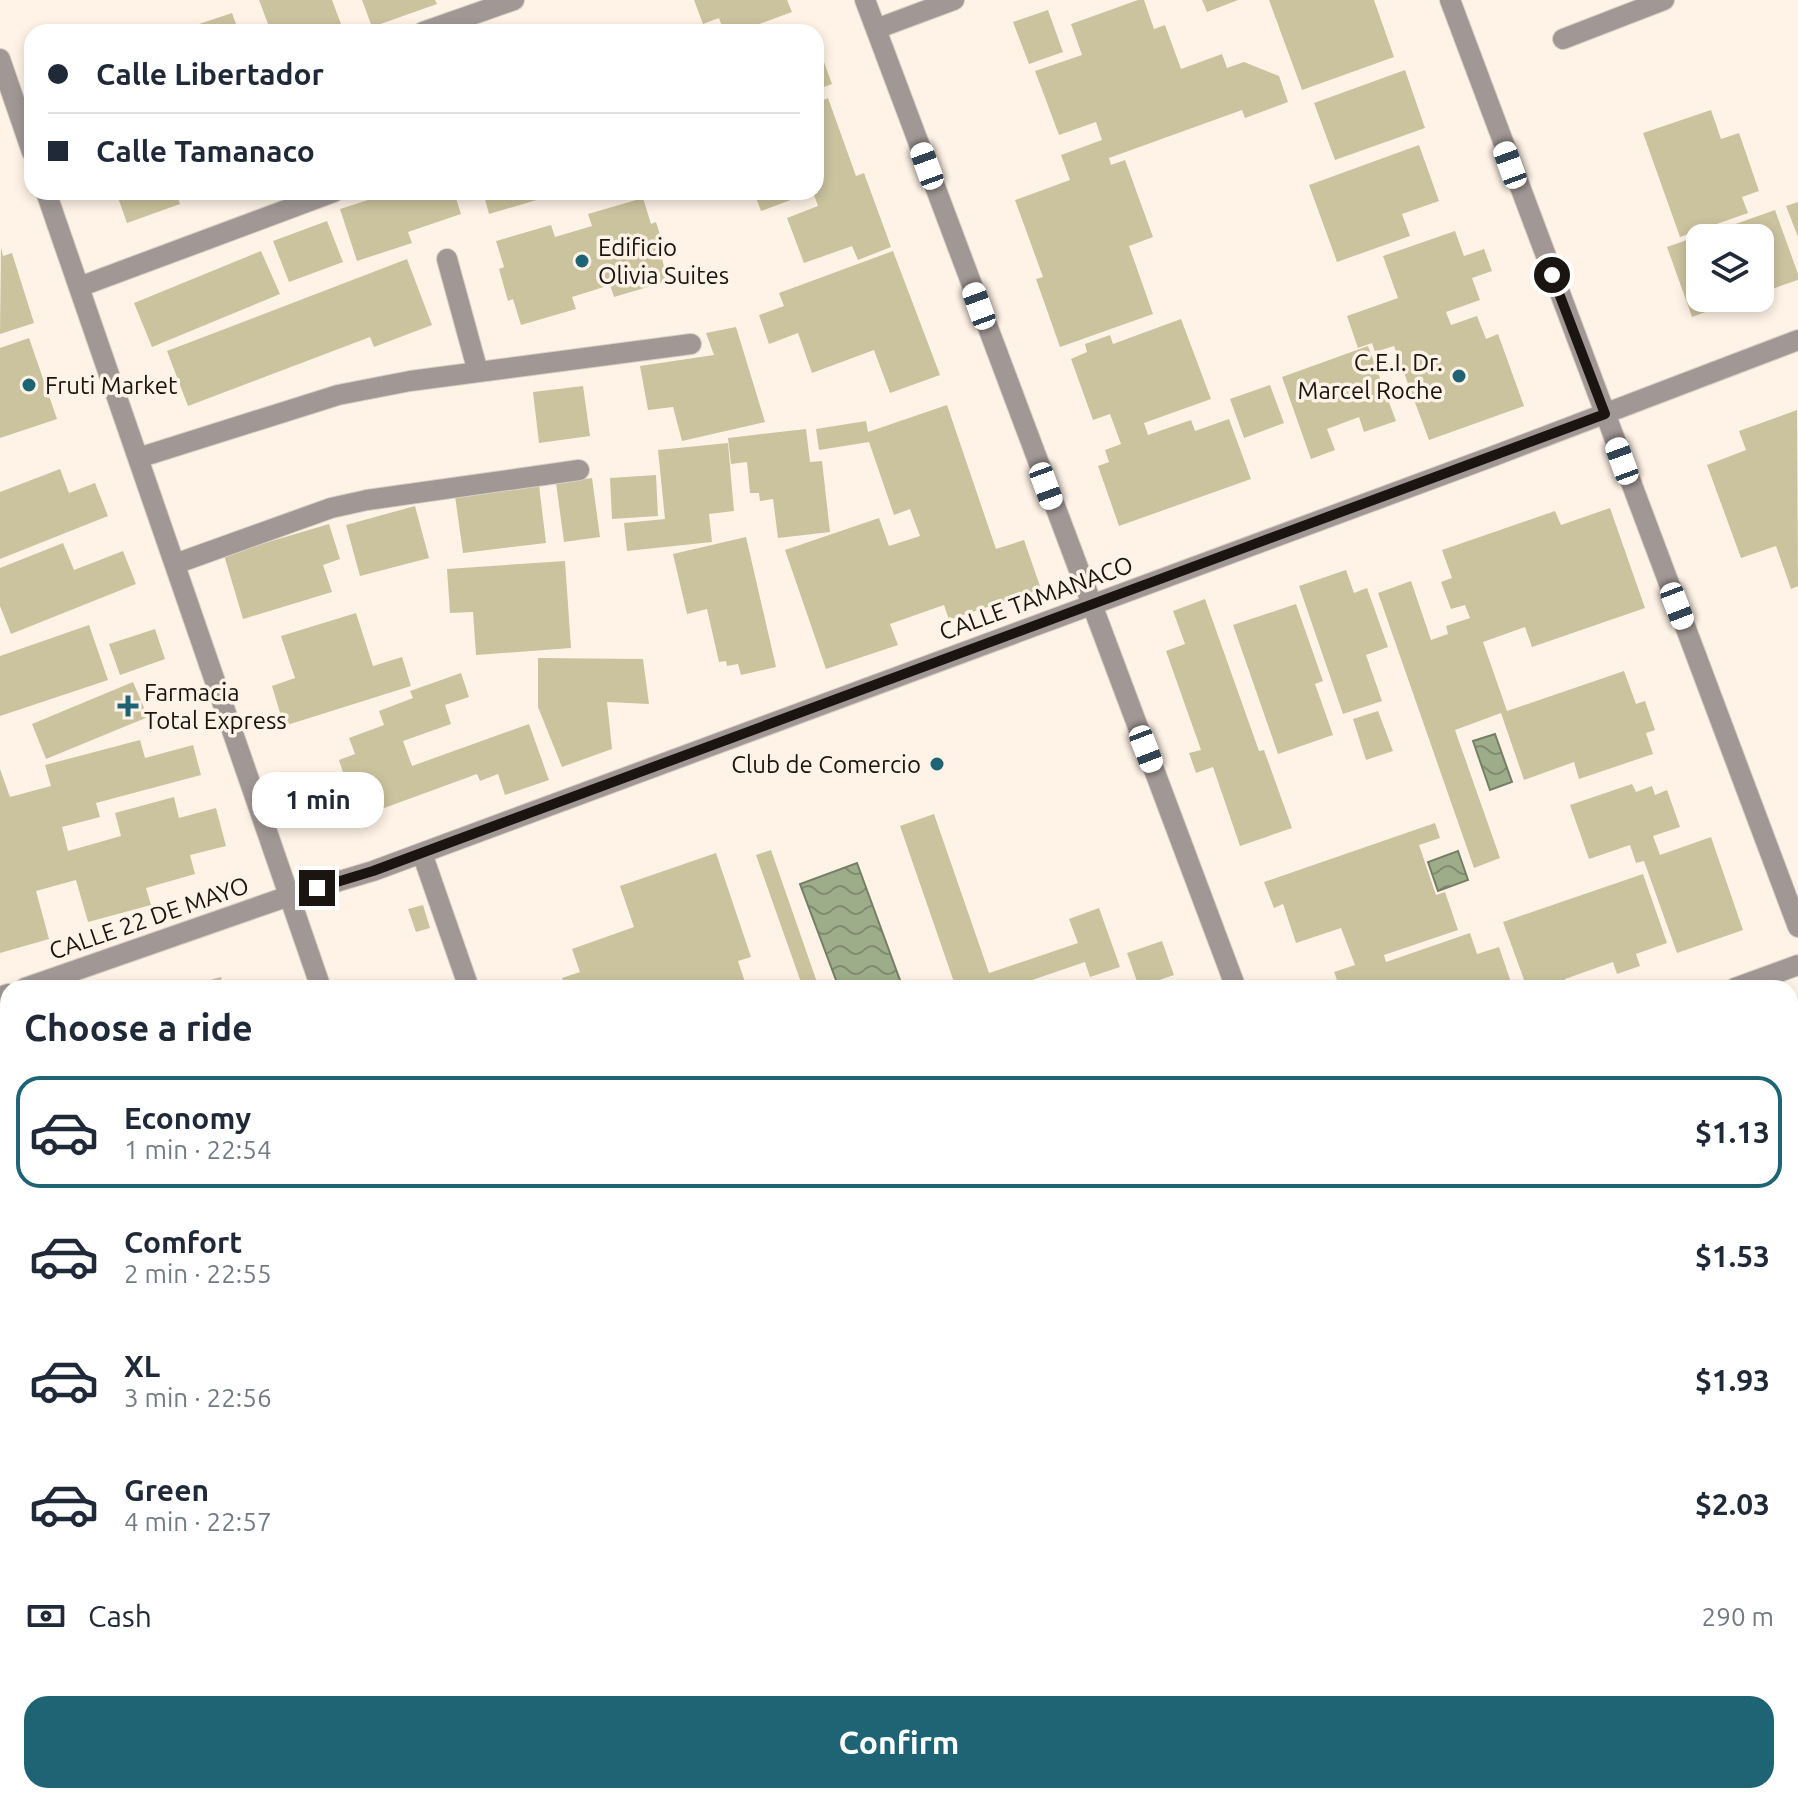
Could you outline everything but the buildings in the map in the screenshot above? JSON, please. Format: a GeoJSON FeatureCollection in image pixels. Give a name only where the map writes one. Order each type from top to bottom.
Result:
{"type":"FeatureCollection","features":[{"type":"Feature","properties":{"kind":"street"},"geometry":{"type":"LineString","coordinates":[[446,24],[514,0]]}},
{"type":"Feature","properties":{"kind":"street"},"geometry":{"type":"LineString","coordinates":[[865,0],[1233,980]]}},
{"type":"Feature","properties":{"kind":"street"},"geometry":{"type":"LineString","coordinates":[[876,29],[954,0]]}},
{"type":"Feature","properties":{"kind":"street"},"geometry":{"type":"LineString","coordinates":[[1450,0],[1798,927]]}},
{"type":"Feature","properties":{"kind":"street"},"geometry":{"type":"LineString","coordinates":[[1563,39],[1664,0]]}},
{"type":"Feature","properties":{"kind":"street"},"geometry":{"type":"LineString","coordinates":[[0,59],[3,80],[24,132]]}},
{"type":"Feature","properties":{"kind":"street"},"geometry":{"type":"LineString","coordinates":[[49,200],[318,980]]}},
{"type":"Feature","properties":{"kind":"street"},"geometry":{"type":"LineString","coordinates":[[79,287],[313,200]]}},
{"type":"Feature","properties":{"kind":"street"},"geometry":{"type":"LineString","coordinates":[[447,259],[478,372]]}},
{"type":"Feature","properties":{"kind":"street","name":"CALLE TAMANACO"},"geometry":{"type":"LineString","coordinates":[[289,896],[422,853],[1798,340]]}},
{"type":"Feature","properties":{"kind":"street"},"geometry":{"type":"LineString","coordinates":[[138,458],[338,395],[410,381],[691,344]]}},
{"type":"Feature","properties":{"kind":"street"},"geometry":{"type":"LineString","coordinates":[[175,564],[355,502],[579,470]]}},
{"type":"Feature","properties":{"kind":"street"},"geometry":{"type":"LineString","coordinates":[[422,853],[466,980]]}},
{"type":"Feature","properties":{"kind":"street","name":"CALLE 22 DE MAYO"},"geometry":{"type":"LineString","coordinates":[[48,980],[289,896]]}},
{"type":"Feature","properties":{"kind":"street"},"geometry":{"type":"LineString","coordinates":[[1757,980],[1798,965]]}},
{"type":"Feature","properties":{"kind":"water"},"geometry":{"type":"Polygon","coordinates":[[[1495,734],[1512,782],[1490,790],[1473,741],[1495,734]]]}},
{"type":"Feature","properties":{"kind":"water"},"geometry":{"type":"Polygon","coordinates":[[[1458,851],[1468,880],[1438,891],[1428,862],[1458,851]]]}},
{"type":"Feature","properties":{"kind":"water"},"geometry":{"type":"Polygon","coordinates":[[[857,863],[900,980],[836,980],[800,884],[857,863]]]}},
{"type":"Feature","properties":{"kind":"place","name":"Edificio Olivia Suites"},"geometry":{"type":"Point","coordinates":[582,261]}},
{"type":"Feature","properties":{"kind":"place","name":"C.E.I. Dr. Marcel Roche"},"geometry":{"type":"Point","coordinates":[1459,376]}},
{"type":"Feature","properties":{"kind":"place","name":"Fruti Market"},"geometry":{"type":"Point","coordinates":[29,385]}},
{"type":"Feature","properties":{"kind":"place","name":"Farmacia Total Express"},"geometry":{"type":"Point","coordinates":[128,706]}},
{"type":"Feature","properties":{"kind":"place","name":"Club de Comercio"},"geometry":{"type":"Point","coordinates":[937,764]}},
{"type":"Feature","properties":{"kind":"route"},"geometry":{"type":"LineString","coordinates":[[317,888],[373,871],[1605,414],[1552,275]]}}]}
